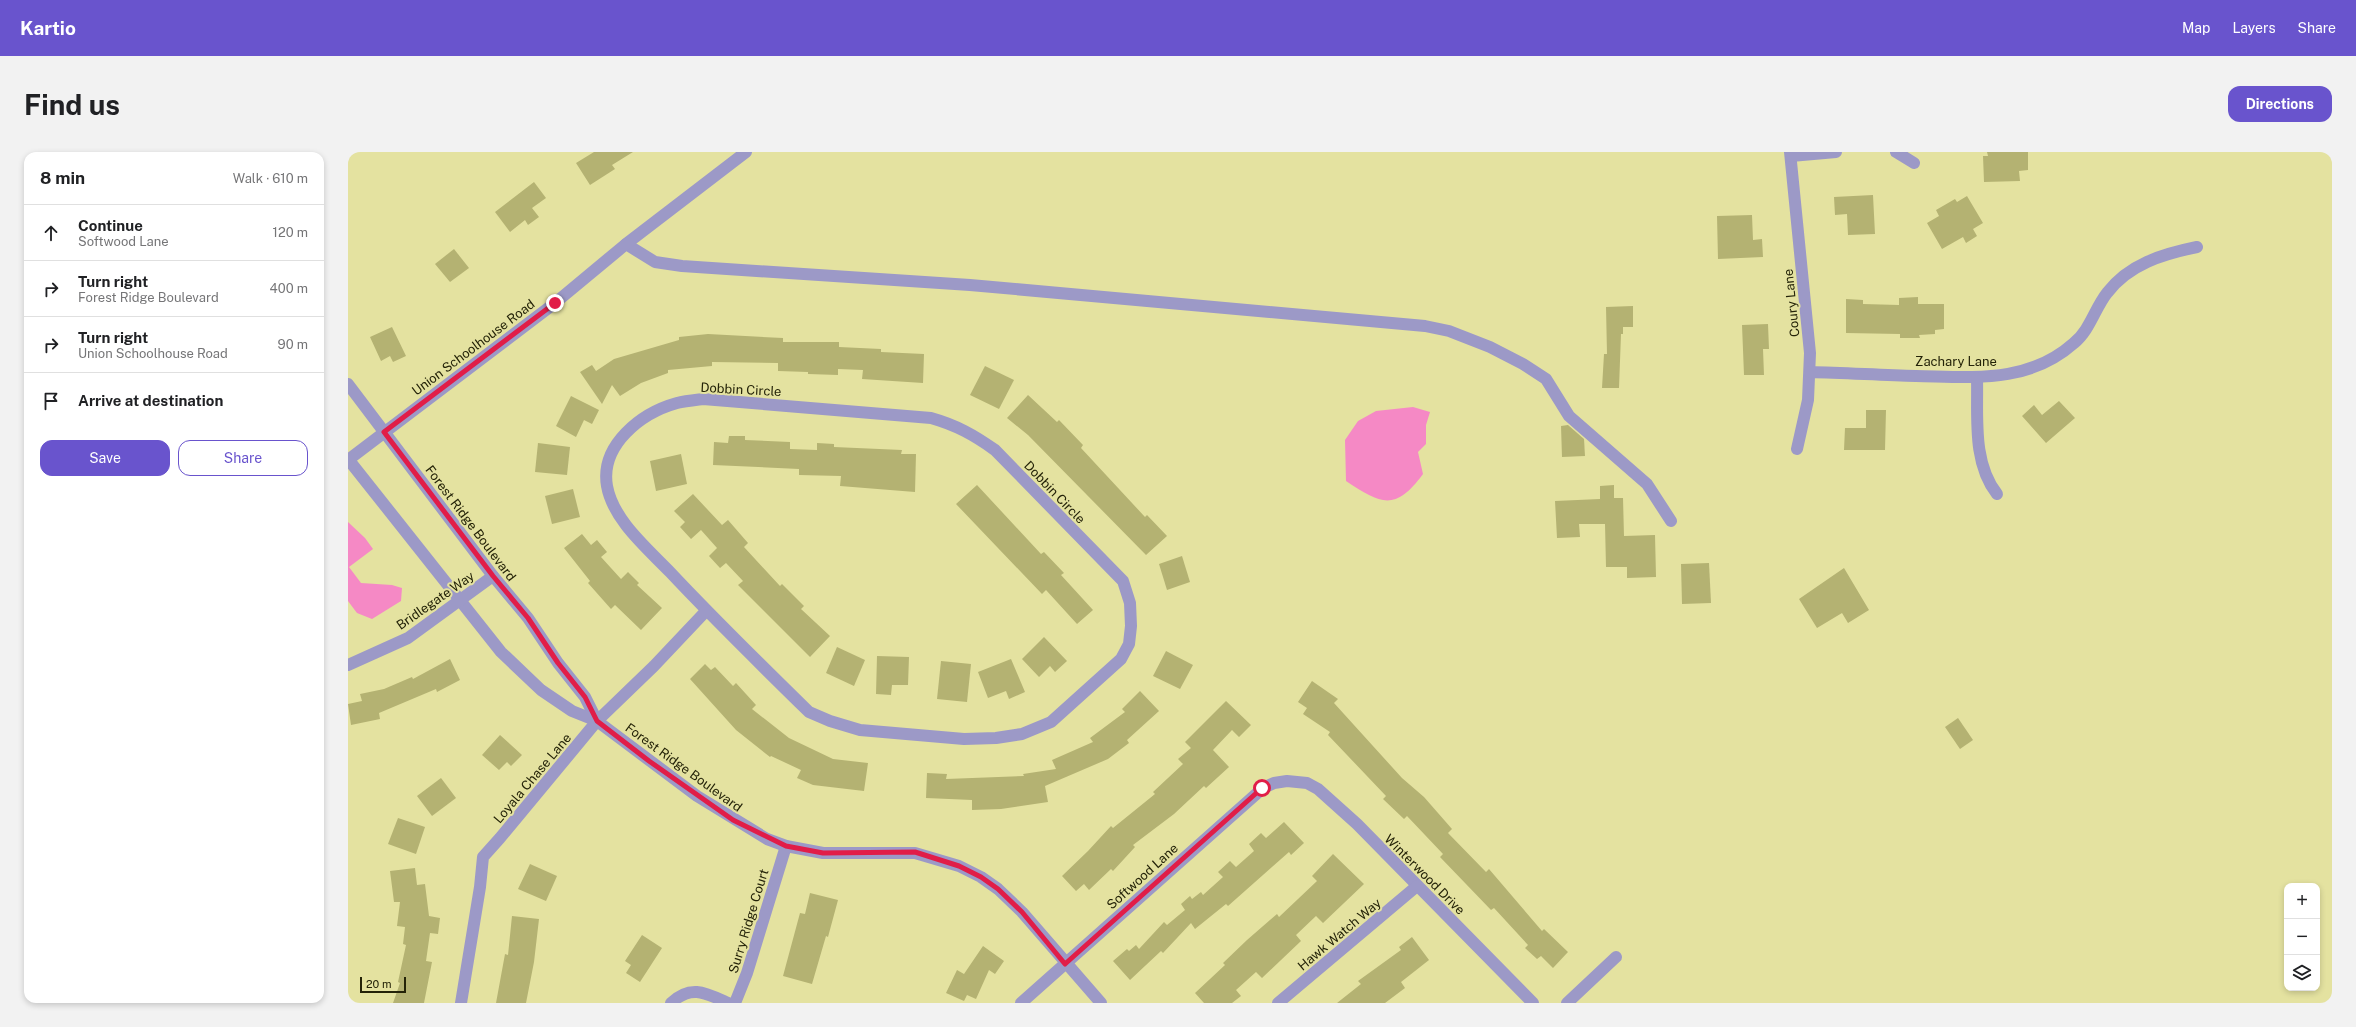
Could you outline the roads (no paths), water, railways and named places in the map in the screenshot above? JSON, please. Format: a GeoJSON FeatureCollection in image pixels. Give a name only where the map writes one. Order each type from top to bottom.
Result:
{"type":"FeatureCollection","features":[{"type":"Feature","properties":{"kind":"street","name":"Union Schoolhouse Road"},"geometry":{"type":"LineString","coordinates":[[348,460],[555,303],[626,244],[746,152]]}},
{"type":"Feature","properties":{"kind":"street"},"geometry":{"type":"LineString","coordinates":[[1790,154],[1836,152]]}},
{"type":"Feature","properties":{"kind":"street"},"geometry":{"type":"LineString","coordinates":[[1896,152],[1914,163]]}},
{"type":"Feature","properties":{"kind":"street","name":"Coury Lane"},"geometry":{"type":"LineString","coordinates":[[1790,154],[1810,353],[1807,407],[1797,450]]}},
{"type":"Feature","properties":{"kind":"street"},"geometry":{"type":"LineString","coordinates":[[626,244],[655,262],[682,266],[1085,295],[1425,326],[1449,331],[1490,347],[1523,364],[1546,380],[1570,416],[1647,484],[1671,520]]}},
{"type":"Feature","properties":{"kind":"street","name":"Zachary Lane"},"geometry":{"type":"LineString","coordinates":[[1810,372],[1977,378],[2018,373],[2047,362],[2075,343],[2089,324],[2107,292],[2124,276],[2146,261],[2168,253],[2197,247]]}},
{"type":"Feature","properties":{"kind":"street"},"geometry":{"type":"LineString","coordinates":[[1977,378],[1978,446],[1988,483],[1997,494]]}},
{"type":"Feature","properties":{"kind":"street","name":"Forest Ridge Boulevard"},"geometry":{"type":"LineString","coordinates":[[348,384],[493,576],[528,618],[558,663],[585,697],[597,721]]}},
{"type":"Feature","properties":{"kind":"street","name":"Dobbin Circle"},"geometry":{"type":"LineString","coordinates":[[704,398],[931,418],[954,424],[995,450],[1123,581],[1130,603],[1131,626],[1129,644],[1120,659],[1051,722],[1022,734],[996,738],[964,739],[860,730],[830,721],[809,712],[706,611],[632,531],[616,510],[607,486],[607,463],[617,444],[633,425],[655,412],[676,403],[704,398]]}},
{"type":"Feature","properties":{"kind":"street","name":"Forest Ridge Boulevard"},"geometry":{"type":"LineString","coordinates":[[348,460],[501,652],[541,690],[572,710],[597,721],[697,796],[733,820],[786,846],[823,853],[915,852],[959,866],[981,877],[998,889],[1022,912],[1065,964],[1101,1003]]}},
{"type":"Feature","properties":{"kind":"street","name":"Bridlegate Way"},"geometry":{"type":"LineString","coordinates":[[348,665],[408,638],[493,576]]}},
{"type":"Feature","properties":{"kind":"street","name":"Loyala Chase Lane"},"geometry":{"type":"LineString","coordinates":[[462,1003],[480,887],[483,857],[597,721],[654,666],[706,611]]}},
{"type":"Feature","properties":{"kind":"street","name":"Winterwood Drive"},"geometry":{"type":"LineString","coordinates":[[1287,780],[1307,783],[1318,789],[1534,1003]]}},
{"type":"Feature","properties":{"kind":"street","name":"Softwood Lane"},"geometry":{"type":"LineString","coordinates":[[1021,1003],[1262,788],[1287,780]]}},
{"type":"Feature","properties":{"kind":"street","name":"Surry Ridge Court"},"geometry":{"type":"LineString","coordinates":[[735,1003],[747,973],[786,846]]}},
{"type":"Feature","properties":{"kind":"street","name":"Hawk Watch Way"},"geometry":{"type":"LineString","coordinates":[[1278,1003],[1417,886]]}},
{"type":"Feature","properties":{"kind":"street"},"geometry":{"type":"LineString","coordinates":[[1567,1003],[1616,957]]}},
{"type":"Feature","properties":{"kind":"street"},"geometry":{"type":"LineString","coordinates":[[671,1003],[679,996],[697,992],[728,1003]]}}]}
